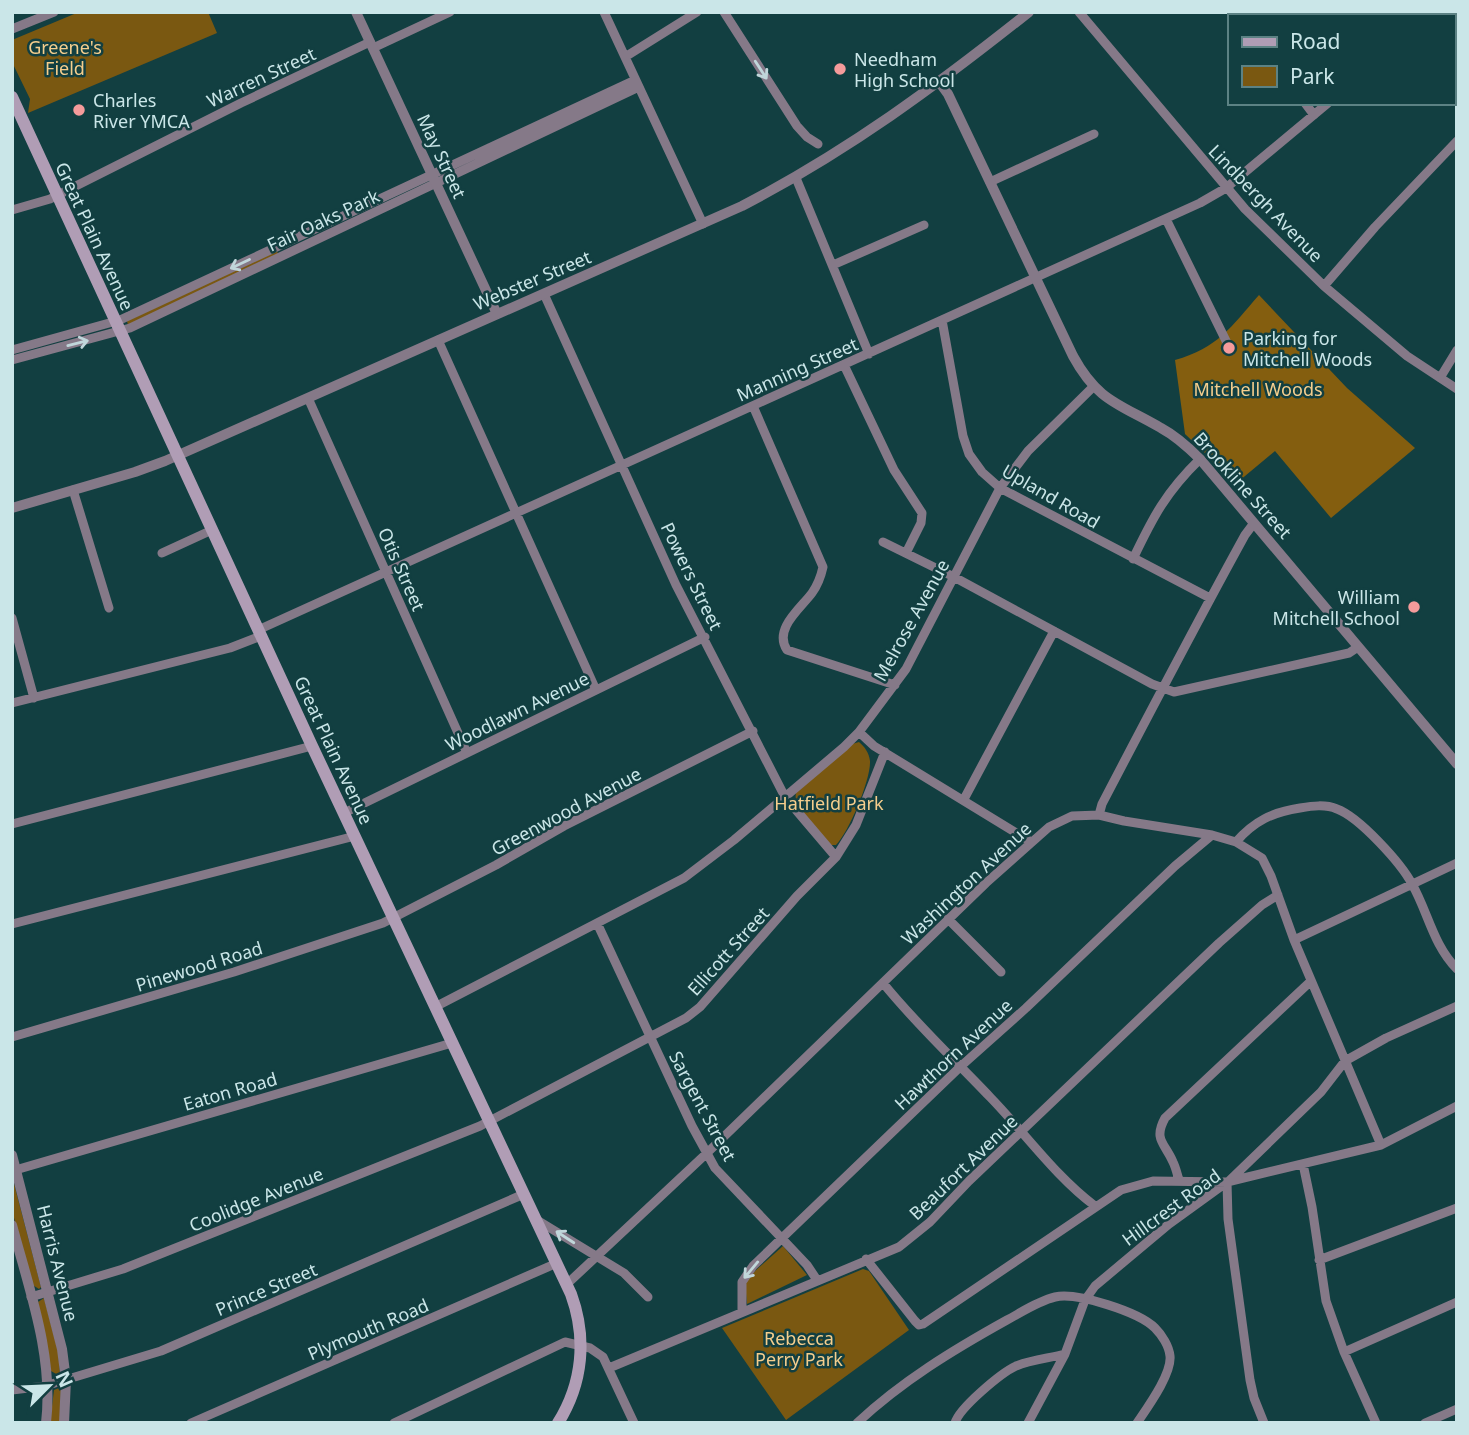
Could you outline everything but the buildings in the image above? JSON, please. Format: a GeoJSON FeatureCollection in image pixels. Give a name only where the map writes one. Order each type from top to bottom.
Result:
{"type":"FeatureCollection","features":[{"type":"Feature","properties":{"kind":"main road","name":"Great Plain Avenue"},"geometry":{"type":"LineString","coordinates":[[12,97],[312,746],[567,1284],[577,1311],[581,1345],[575,1388],[558,1423]]}},
{"type":"Feature","properties":{"kind":"street"},"geometry":{"type":"LineString","coordinates":[[12,29],[54,12]]}},
{"type":"Feature","properties":{"kind":"street","name":"May Street"},"geometry":{"type":"LineString","coordinates":[[356,12],[497,314]]}},
{"type":"Feature","properties":{"kind":"street","name":"Warren Street"},"geometry":{"type":"LineString","coordinates":[[12,210],[56,195],[241,103],[450,12]]}},
{"type":"Feature","properties":{"kind":"street"},"geometry":{"type":"LineString","coordinates":[[604,12],[703,224]]}},
{"type":"Feature","properties":{"kind":"street"},"geometry":{"type":"LineString","coordinates":[[625,57],[697,12]]}},
{"type":"Feature","properties":{"kind":"street"},"geometry":{"type":"LineString","coordinates":[[724,12],[797,126],[818,144]]}},
{"type":"Feature","properties":{"kind":"street","name":"Webster Street"},"geometry":{"type":"LineString","coordinates":[[12,508],[135,472],[177,456],[703,224],[796,178],[869,133],[940,83],[1029,12]]}},
{"type":"Feature","properties":{"kind":"street","name":"Lindbergh Avenue"},"geometry":{"type":"LineString","coordinates":[[1079,12],[1226,188],[1324,286],[1407,356],[1457,389]]}},
{"type":"Feature","properties":{"kind":"street","name":"Brookline Street"},"geometry":{"type":"LineString","coordinates":[[940,83],[1073,356],[1093,387],[1116,405],[1163,428],[1200,459],[1457,764]]}},
{"type":"Feature","properties":{"kind":"street","name":"Fair Oaks Park"},"geometry":{"type":"LineString","coordinates":[[12,360],[117,327],[284,255],[434,179],[637,84]]}},
{"type":"Feature","properties":{"kind":"street"},"geometry":{"type":"LineString","coordinates":[[1306,105],[1314,115]]}},
{"type":"Feature","properties":{"kind":"street","name":"Manning Street"},"geometry":{"type":"LineString","coordinates":[[12,703],[230,648],[386,572],[1166,219],[1226,188],[1326,105]]}},
{"type":"Feature","properties":{"kind":"street"},"geometry":{"type":"LineString","coordinates":[[990,182],[1094,134]]}},
{"type":"Feature","properties":{"kind":"street"},"geometry":{"type":"LineString","coordinates":[[1324,286],[1375,227],[1457,141]]}},
{"type":"Feature","properties":{"kind":"street"},"geometry":{"type":"LineString","coordinates":[[796,178],[869,354]]}},
{"type":"Feature","properties":{"kind":"street","name":"Fair Oaks Park"},"geometry":{"type":"LineString","coordinates":[[12,349],[117,327],[280,245],[434,179]]}},
{"type":"Feature","properties":{"kind":"street"},"geometry":{"type":"LineString","coordinates":[[1166,219],[1231,351]]}},
{"type":"Feature","properties":{"kind":"street"},"geometry":{"type":"LineString","coordinates":[[832,265],[924,225]]}},
{"type":"Feature","properties":{"kind":"street"},"geometry":{"type":"LineString","coordinates":[[280,245],[284,255]]}},
{"type":"Feature","properties":{"kind":"street","name":"Powers Street"},"geometry":{"type":"LineString","coordinates":[[544,294],[676,585],[785,797],[836,858]]}},
{"type":"Feature","properties":{"kind":"street","name":"Upland Road"},"geometry":{"type":"LineString","coordinates":[[942,320],[962,436],[969,454],[982,472],[1000,488],[1210,598]]}},
{"type":"Feature","properties":{"kind":"street"},"geometry":{"type":"LineString","coordinates":[[438,340],[596,690]]}},
{"type":"Feature","properties":{"kind":"street"},"geometry":{"type":"LineString","coordinates":[[1440,377],[1457,350]]}},
{"type":"Feature","properties":{"kind":"street"},"geometry":{"type":"LineString","coordinates":[[844,365],[894,470],[922,513],[921,523],[906,553]]}},
{"type":"Feature","properties":{"kind":"street","name":"Melrose Avenue"},"geometry":{"type":"LineString","coordinates":[[435,1007],[691,873],[785,797],[859,732],[895,685],[925,635],[1000,488],[1028,451],[1093,387]]}},
{"type":"Feature","properties":{"kind":"street","name":"Otis Street"},"geometry":{"type":"LineString","coordinates":[[308,398],[467,753]]}},
{"type":"Feature","properties":{"kind":"street"},"geometry":{"type":"LineString","coordinates":[[753,406],[824,567],[814,591],[793,614],[784,633],[783,644],[787,650],[895,685]]}},
{"type":"Feature","properties":{"kind":"street"},"geometry":{"type":"LineString","coordinates":[[1133,559],[1154,513],[1178,480],[1200,459]]}},
{"type":"Feature","properties":{"kind":"street"},"geometry":{"type":"LineString","coordinates":[[73,490],[109,608]]}},
{"type":"Feature","properties":{"kind":"street"},"geometry":{"type":"LineString","coordinates":[[1099,815],[1102,804],[1162,688],[1245,534],[1254,523]]}},
{"type":"Feature","properties":{"kind":"street"},"geometry":{"type":"LineString","coordinates":[[162,553],[212,530]]}},
{"type":"Feature","properties":{"kind":"street"},"geometry":{"type":"LineString","coordinates":[[883,542],[1174,692],[1349,653],[1358,647]]}},
{"type":"Feature","properties":{"kind":"street"},"geometry":{"type":"LineString","coordinates":[[12,618],[34,698]]}},
{"type":"Feature","properties":{"kind":"street"},"geometry":{"type":"LineString","coordinates":[[964,799],[1054,631]]}},
{"type":"Feature","properties":{"kind":"street","name":"Woodlawn Avenue"},"geometry":{"type":"LineString","coordinates":[[344,813],[705,637]]}},
{"type":"Feature","properties":{"kind":"street","name":"Greenwood Avenue"},"geometry":{"type":"LineString","coordinates":[[393,918],[496,865],[564,826],[753,731]]}},
{"type":"Feature","properties":{"kind":"street"},"geometry":{"type":"LineString","coordinates":[[859,732],[874,746],[1031,842]]}},
{"type":"Feature","properties":{"kind":"street"},"geometry":{"type":"LineString","coordinates":[[12,824],[312,746]]}},
{"type":"Feature","properties":{"kind":"street","name":"Ellicott Street"},"geometry":{"type":"LineString","coordinates":[[490,1122],[686,1018],[700,1007],[797,896],[836,858],[856,825],[885,752]]}},
{"type":"Feature","properties":{"kind":"street"},"geometry":{"type":"LineString","coordinates":[[1236,842],[1249,827],[1293,809],[1319,805],[1338,809],[1359,822],[1412,883],[1434,936],[1448,960],[1457,969]]}},
{"type":"Feature","properties":{"kind":"street","name":"Washington Avenue"},"geometry":{"type":"LineString","coordinates":[[567,1284],[1031,842],[1049,827],[1072,816],[1099,815],[1212,835],[1236,842],[1262,858],[1381,1145]]}},
{"type":"Feature","properties":{"kind":"street","name":"Hawthorn Avenue"},"geometry":{"type":"LineString","coordinates":[[742,1311],[740,1291],[746,1275],[960,1067],[1175,866],[1212,835]]}},
{"type":"Feature","properties":{"kind":"street"},"geometry":{"type":"LineString","coordinates":[[12,924],[355,836]]}},
{"type":"Feature","properties":{"kind":"street"},"geometry":{"type":"LineString","coordinates":[[1294,940],[1457,863]]}},
{"type":"Feature","properties":{"kind":"street","name":"Beaufort Avenue"},"geometry":{"type":"LineString","coordinates":[[609,1368],[899,1247],[912,1239],[969,1181],[1219,943],[1262,905],[1278,895]]}},
{"type":"Feature","properties":{"kind":"street","name":"Pinewood Road"},"geometry":{"type":"LineString","coordinates":[[12,1037],[234,972],[393,918]]}},
{"type":"Feature","properties":{"kind":"street"},"geometry":{"type":"LineString","coordinates":[[948,919],[1002,972]]}},
{"type":"Feature","properties":{"kind":"street","name":"Sargent Street"},"geometry":{"type":"LineString","coordinates":[[597,923],[649,1037],[715,1168],[783,1239],[817,1280]]}},
{"type":"Feature","properties":{"kind":"street"},"geometry":{"type":"LineString","coordinates":[[1179,1180],[1173,1161],[1160,1138],[1160,1128],[1165,1118],[1311,981]]}},
{"type":"Feature","properties":{"kind":"street"},"geometry":{"type":"LineString","coordinates":[[883,983],[903,1008],[991,1098],[1077,1192],[1095,1206]]}},
{"type":"Feature","properties":{"kind":"street"},"geometry":{"type":"LineString","coordinates":[[866,1259],[915,1321],[919,1325],[923,1324],[1121,1190],[1138,1184],[1179,1180],[1227,1182],[1321,1093],[1345,1061],[1386,1038],[1457,1006]]}},
{"type":"Feature","properties":{"kind":"street","name":"Eaton Road"},"geometry":{"type":"LineString","coordinates":[[14,1170],[452,1044]]}},
{"type":"Feature","properties":{"kind":"street","name":"Hillcrest Road"},"geometry":{"type":"LineString","coordinates":[[1028,1423],[1065,1354],[1085,1300],[1095,1286],[1227,1182],[1381,1145],[1454,1111]]}},
{"type":"Feature","properties":{"kind":"street","name":"Coolidge Avenue"},"geometry":{"type":"LineString","coordinates":[[31,1297],[130,1266],[490,1122]]}},
{"type":"Feature","properties":{"kind":"street","name":"Harris Avenue"},"geometry":{"type":"LineString","coordinates":[[12,1155],[62,1349],[66,1380],[64,1423]]}},
{"type":"Feature","properties":{"kind":"street"},"geometry":{"type":"LineString","coordinates":[[1303,1164],[1326,1301],[1344,1352],[1376,1423]]}},
{"type":"Feature","properties":{"kind":"street"},"geometry":{"type":"LineString","coordinates":[[1227,1182],[1228,1219],[1250,1380],[1264,1423]]}},
{"type":"Feature","properties":{"kind":"street","name":"Prince Street"},"geometry":{"type":"LineString","coordinates":[[12,1390],[48,1385],[170,1348],[524,1194]]}},
{"type":"Feature","properties":{"kind":"street"},"geometry":{"type":"LineString","coordinates":[[1320,1260],[1457,1208]]}},
{"type":"Feature","properties":{"kind":"street"},"geometry":{"type":"LineString","coordinates":[[536,1219],[624,1273],[649,1297]]}},
{"type":"Feature","properties":{"kind":"street","name":"Harris Avenue"},"geometry":{"type":"LineString","coordinates":[[12,1225],[45,1354],[48,1385],[46,1423]]}},
{"type":"Feature","properties":{"kind":"street","name":"Plymouth Road"},"geometry":{"type":"LineString","coordinates":[[191,1423],[557,1264]]}},
{"type":"Feature","properties":{"kind":"street"},"geometry":{"type":"LineString","coordinates":[[857,1423],[916,1374],[965,1343],[1031,1307],[1055,1297],[1069,1296],[1110,1305],[1140,1318],[1154,1326],[1165,1340],[1170,1364],[1157,1392],[1137,1423]]}},
{"type":"Feature","properties":{"kind":"street"},"geometry":{"type":"LineString","coordinates":[[1344,1352],[1457,1302]]}},
{"type":"Feature","properties":{"kind":"street"},"geometry":{"type":"LineString","coordinates":[[394,1423],[557,1344],[569,1342],[598,1352],[609,1368],[634,1423]]}},
{"type":"Feature","properties":{"kind":"street"},"geometry":{"type":"LineString","coordinates":[[955,1423],[956,1418],[971,1401],[1015,1366],[1065,1354]]}},
{"type":"Feature","properties":{"kind":"street"},"geometry":{"type":"LineString","coordinates":[[1425,1423],[1457,1409]]}},
{"type":"Feature","properties":{"kind":"green space","name":"Greene's Field"},"geometry":{"type":"Polygon","coordinates":[[[79,12],[208,12],[217,33],[28,113],[30,99],[12,62],[12,40],[79,12]]]}},
{"type":"Feature","properties":{"kind":"green space"},"geometry":{"type":"Polygon","coordinates":[[[277,251],[278,254],[128,325],[127,321],[277,251]]]}},
{"type":"Feature","properties":{"kind":"green space","name":"Mitchell Woods"},"geometry":{"type":"Polygon","coordinates":[[[1259,295],[1347,388],[1415,448],[1331,518],[1275,451],[1233,486],[1185,434],[1175,360],[1213,343],[1259,295]]]}},
{"type":"Feature","properties":{"kind":"green space","name":"Hatfield Park"},"geometry":{"type":"Polygon","coordinates":[[[859,742],[870,761],[867,780],[847,829],[836,845],[829,845],[802,814],[796,793],[852,744],[859,742]]]}},
{"type":"Feature","properties":{"kind":"green space"},"geometry":{"type":"Polygon","coordinates":[[[12,1176],[41,1287],[39,1289],[31,1284],[12,1210],[12,1176]]]}},
{"type":"Feature","properties":{"kind":"green space"},"geometry":{"type":"Polygon","coordinates":[[[783,1246],[807,1275],[747,1304],[745,1283],[783,1246]]]}},
{"type":"Feature","properties":{"kind":"green space","name":"Rebecca Perry Park"},"geometry":{"type":"Polygon","coordinates":[[[863,1269],[869,1271],[909,1330],[786,1420],[722,1328],[863,1269]]]}},
{"type":"Feature","properties":{"kind":"green space"},"geometry":{"type":"Polygon","coordinates":[[[44,1298],[58,1351],[58,1375],[51,1371],[38,1302],[44,1298]]]}},
{"type":"Feature","properties":{"kind":"green space"},"geometry":{"type":"Polygon","coordinates":[[[59,1388],[60,1423],[50,1423],[54,1390],[59,1388]]]}},
{"type":"Feature","properties":{"kind":"place","name":"Needham High School"},"geometry":{"type":"Point","coordinates":[840,69]}},
{"type":"Feature","properties":{"kind":"place","name":"Charles River YMCA"},"geometry":{"type":"Point","coordinates":[79,110]}},
{"type":"Feature","properties":{"kind":"place","name":"Parking for Mitchell Woods"},"geometry":{"type":"Point","coordinates":[1229,348]}},
{"type":"Feature","properties":{"kind":"place","name":"William Mitchell School"},"geometry":{"type":"Point","coordinates":[1414,607]}}]}
